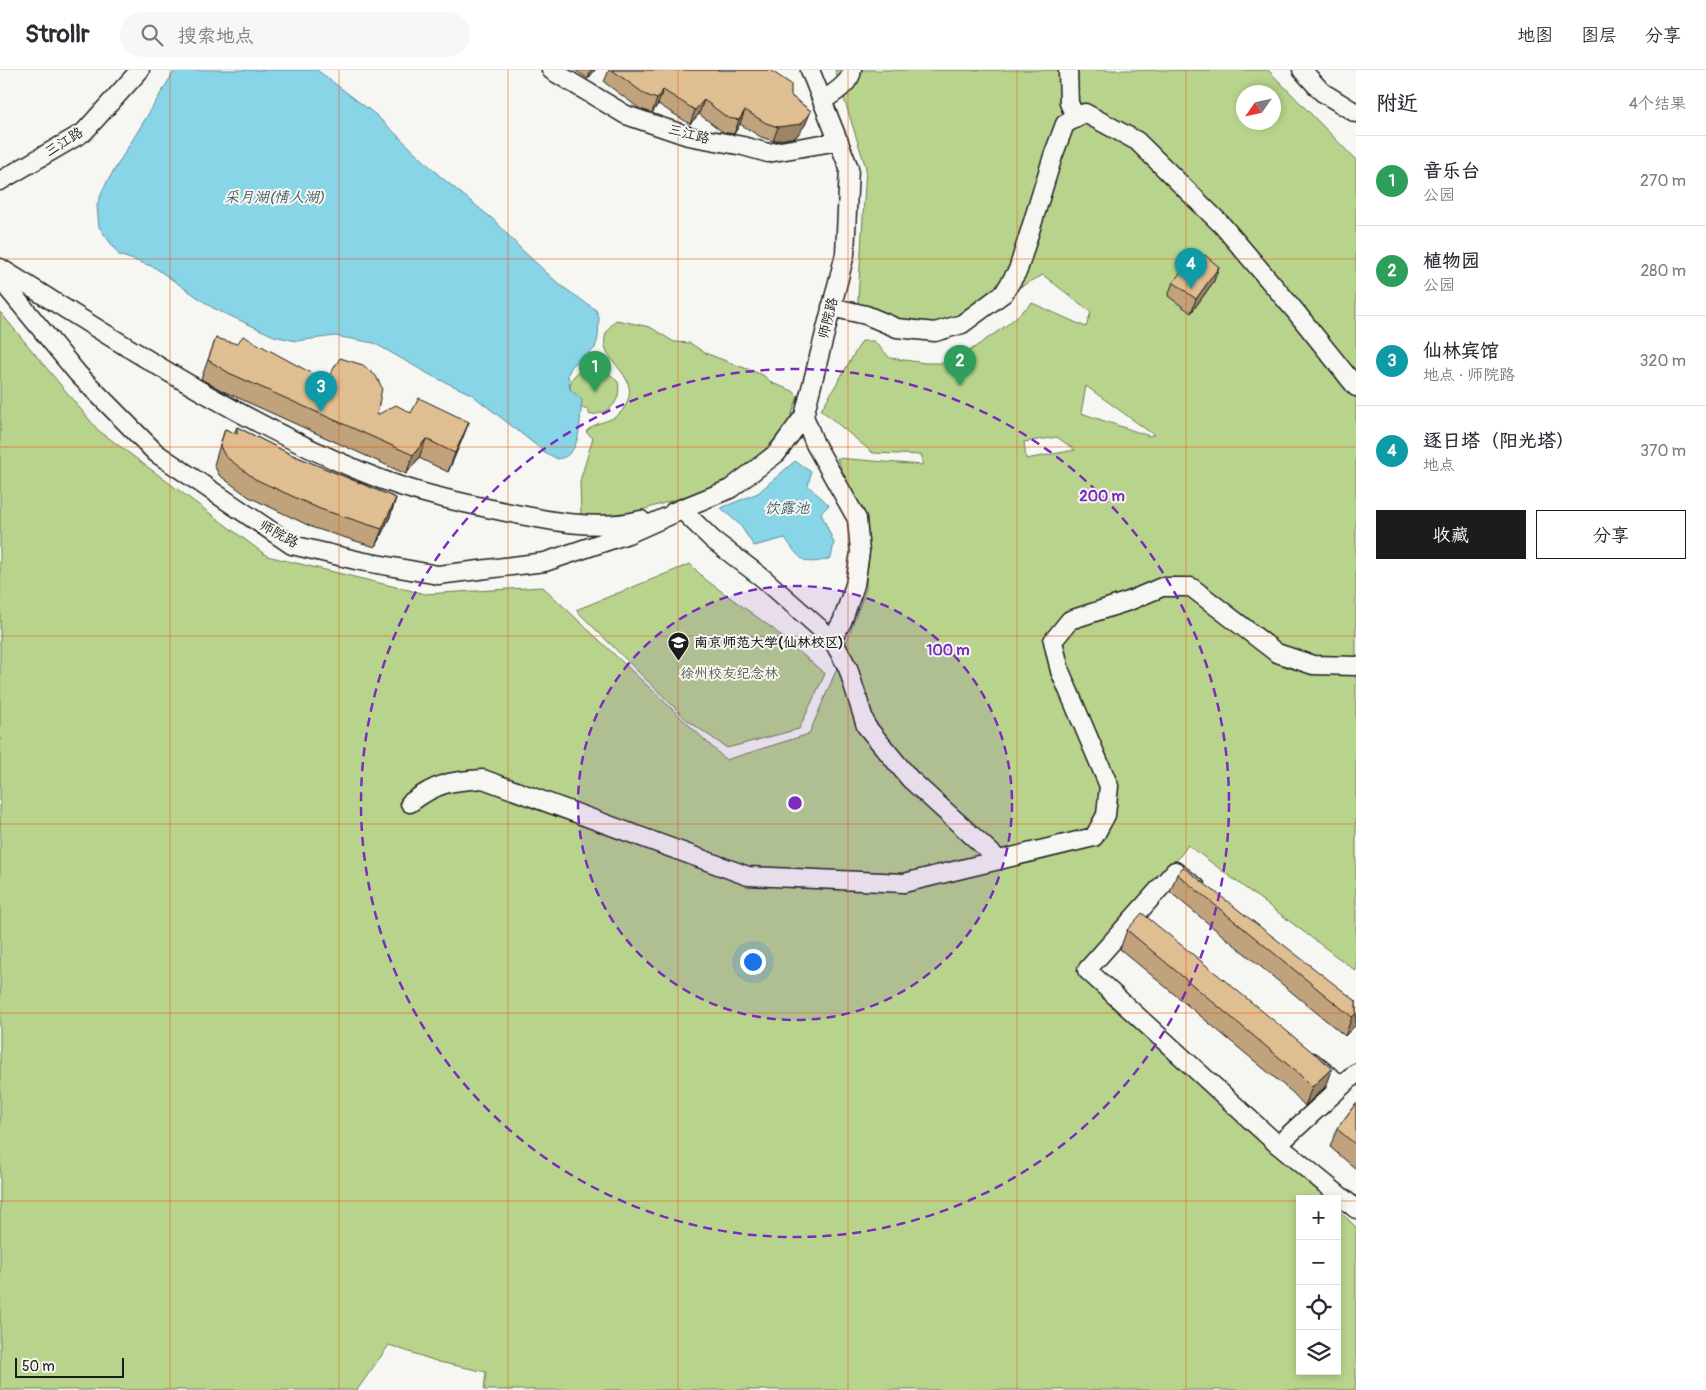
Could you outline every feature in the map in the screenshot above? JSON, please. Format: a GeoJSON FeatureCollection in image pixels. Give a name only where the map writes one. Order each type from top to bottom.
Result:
{"type":"FeatureCollection","features":[{"type":"Feature","properties":{"kind":"street","name":"三江路"},"geometry":{"type":"LineString","coordinates":[[0,181],[84,132],[140,70]]}},
{"type":"Feature","properties":{"kind":"street","name":"三江路"},"geometry":{"type":"LineString","coordinates":[[551,70],[626,115],[688,136],[743,146],[768,153],[839,141]]}},
{"type":"Feature","properties":{"kind":"street","name":"师院路"},"geometry":{"type":"LineString","coordinates":[[0,268],[9,290],[78,374],[156,453],[292,545],[360,561],[438,575],[545,562],[628,534],[730,489],[777,453],[804,416],[845,254],[849,168],[810,70]]}},
{"type":"Feature","properties":{"kind":"street"},"geometry":{"type":"LineString","coordinates":[[822,101],[835,93],[852,75],[852,70]]}},
{"type":"Feature","properties":{"kind":"street"},"geometry":{"type":"LineString","coordinates":[[1068,70],[1069,103],[1076,118]]}},
{"type":"Feature","properties":{"kind":"street"},"geometry":{"type":"LineString","coordinates":[[1302,70],[1322,92],[1356,113]]}},
{"type":"Feature","properties":{"kind":"street"},"geometry":{"type":"LineString","coordinates":[[831,307],[866,315],[897,328],[935,332],[962,324],[1004,293],[1018,270],[1053,156],[1065,124],[1085,113],[1137,140],[1222,225],[1356,387]]}},
{"type":"Feature","properties":{"kind":"street","name":"师院路"},"geometry":{"type":"LineString","coordinates":[[0,268],[266,427],[365,473],[437,497],[548,521],[622,525],[682,510]]}},
{"type":"Feature","properties":{"kind":"street"},"geometry":{"type":"LineString","coordinates":[[804,416],[815,444],[857,519],[860,552],[856,585],[842,622],[832,639]]}},
{"type":"Feature","properties":{"kind":"street"},"geometry":{"type":"LineString","coordinates":[[682,510],[713,540],[764,579],[832,639],[848,668],[866,726],[910,779],[999,860]]}},
{"type":"Feature","properties":{"kind":"street"},"geometry":{"type":"LineString","coordinates":[[410,803],[424,792],[449,781],[483,779],[748,876],[904,883],[1094,837],[1106,816],[1108,786],[1060,671],[1053,641],[1070,620],[1129,601],[1162,587],[1191,588],[1277,653],[1313,665],[1356,666]]}},
{"type":"Feature","properties":{"kind":"street"},"geometry":{"type":"LineString","coordinates":[[1207,895],[1175,871],[1087,970],[1278,1145],[1356,1209]]}},
{"type":"Feature","properties":{"kind":"street"},"geometry":{"type":"LineString","coordinates":[[1134,917],[1150,929]]}},
{"type":"Feature","properties":{"kind":"street"},"geometry":{"type":"LineString","coordinates":[[1302,1054],[1340,1085]]}},
{"type":"Feature","properties":{"kind":"street"},"geometry":{"type":"LineString","coordinates":[[1278,1145],[1340,1085],[1356,1073]]}},
{"type":"Feature","properties":{"kind":"green space","name":"南京师范大学(仙林校区)"},"geometry":{"type":"Polygon","coordinates":[[[835,70],[1268,70],[1356,160],[1356,971],[1188,845],[1092,976],[1322,1195],[1296,1195],[1296,1375],[1341,1375],[1341,1213],[1356,1227],[1356,1390],[484,1390],[486,1372],[439,1362],[389,1345],[357,1390],[0,1390],[0,312],[98,430],[267,556],[425,594],[543,587],[726,760],[809,734],[835,673],[866,589],[868,530],[837,458],[922,465],[922,455],[873,453],[821,410],[862,341],[874,341],[890,358],[925,363],[952,363],[1007,325],[1032,303],[1086,327],[1091,312],[1043,275],[947,325],[857,316],[866,168],[835,70]],[[1086,386],[1081,413],[1149,436],[1154,435],[1086,386]],[[1057,437],[1024,442],[1026,459],[1075,450],[1057,437]]]}},
{"type":"Feature","properties":{"kind":"green space"},"geometry":{"type":"Polygon","coordinates":[[[616,320],[650,327],[674,342],[690,343],[705,353],[763,375],[772,383],[793,391],[798,396],[788,424],[763,452],[732,477],[699,492],[623,516],[581,515],[580,481],[593,438],[586,432],[595,425],[620,413],[629,395],[628,383],[608,354],[605,344],[606,333],[616,320]]]}},
{"type":"Feature","properties":{"kind":"green space"},"geometry":{"type":"Polygon","coordinates":[[[601,365],[618,382],[618,395],[616,401],[609,409],[590,415],[588,410],[581,407],[574,400],[570,384],[576,374],[587,368],[601,365]]]}},
{"type":"Feature","properties":{"kind":"green space","name":"徐州校友纪念林"},"geometry":{"type":"Polygon","coordinates":[[[690,564],[706,580],[772,628],[825,674],[799,729],[727,748],[687,720],[576,610],[690,564]]]}},
{"type":"Feature","properties":{"kind":"water","name":"采月湖(情人湖)"},"geometry":{"type":"Polygon","coordinates":[[[175,70],[317,70],[376,115],[441,177],[495,221],[521,249],[560,285],[596,310],[599,318],[598,338],[595,348],[572,366],[568,374],[570,389],[582,400],[580,426],[576,444],[572,451],[558,459],[546,453],[471,394],[432,376],[374,343],[335,336],[296,341],[274,336],[213,308],[154,267],[119,255],[99,227],[97,205],[104,187],[175,70]]]}},
{"type":"Feature","properties":{"kind":"water","name":"饮露池"},"geometry":{"type":"Polygon","coordinates":[[[795,461],[811,472],[808,486],[829,505],[821,513],[834,543],[831,558],[822,561],[804,560],[795,552],[785,538],[754,546],[740,525],[721,508],[758,493],[795,461]]]}},
{"type":"Feature","properties":{"kind":"building"},"geometry":{"type":"Polygon","coordinates":[[[612,70],[770,70],[791,84],[791,96],[811,111],[801,124],[778,127],[766,123],[745,110],[739,120],[728,118],[704,100],[695,110],[663,90],[657,99],[646,95],[612,70]]]}},
{"type":"Feature","properties":{"kind":"building"},"geometry":{"type":"Polygon","coordinates":[[[1205,255],[1219,267],[1196,299],[1173,282],[1191,259],[1198,265],[1205,255]]]}},
{"type":"Feature","properties":{"kind":"building"},"geometry":{"type":"Polygon","coordinates":[[[243,336],[326,381],[340,358],[363,365],[376,376],[382,388],[377,415],[396,405],[411,413],[419,398],[469,422],[455,453],[426,439],[413,455],[229,373],[208,360],[216,338],[237,344],[243,336]]]}},
{"type":"Feature","properties":{"kind":"building"},"geometry":{"type":"Polygon","coordinates":[[[237,427],[290,454],[396,498],[382,529],[320,509],[255,479],[225,456],[220,446],[225,429],[237,434],[237,427]]]}},
{"type":"Feature","properties":{"kind":"building"},"geometry":{"type":"Polygon","coordinates":[[[1183,867],[1356,1001],[1356,1013],[1352,1017],[1177,874],[1183,867]]]}},
{"type":"Feature","properties":{"kind":"building"},"geometry":{"type":"Polygon","coordinates":[[[1142,913],[1332,1068],[1312,1087],[1299,1074],[1127,930],[1142,913]]]}},
{"type":"Feature","properties":{"kind":"building"},"geometry":{"type":"Polygon","coordinates":[[[1356,1103],[1356,1145],[1337,1129],[1356,1103]]]}},
{"type":"Feature","properties":{"kind":"place","name":"逐日塔（阳光塔）"},"geometry":{"type":"Point","coordinates":[1191,289]}},
{"type":"Feature","properties":{"kind":"place","name":"植物园"},"geometry":{"type":"Point","coordinates":[960,386]}},
{"type":"Feature","properties":{"kind":"place","name":"音乐台"},"geometry":{"type":"Point","coordinates":[595,392]}},
{"type":"Feature","properties":{"kind":"place","name":"仙林宾馆"},"geometry":{"type":"Point","coordinates":[321,412]}},
{"type":"Feature","properties":{"kind":"place","name":"南京师范大学(仙林校区)"},"geometry":{"type":"Point","coordinates":[678,661]}}]}
